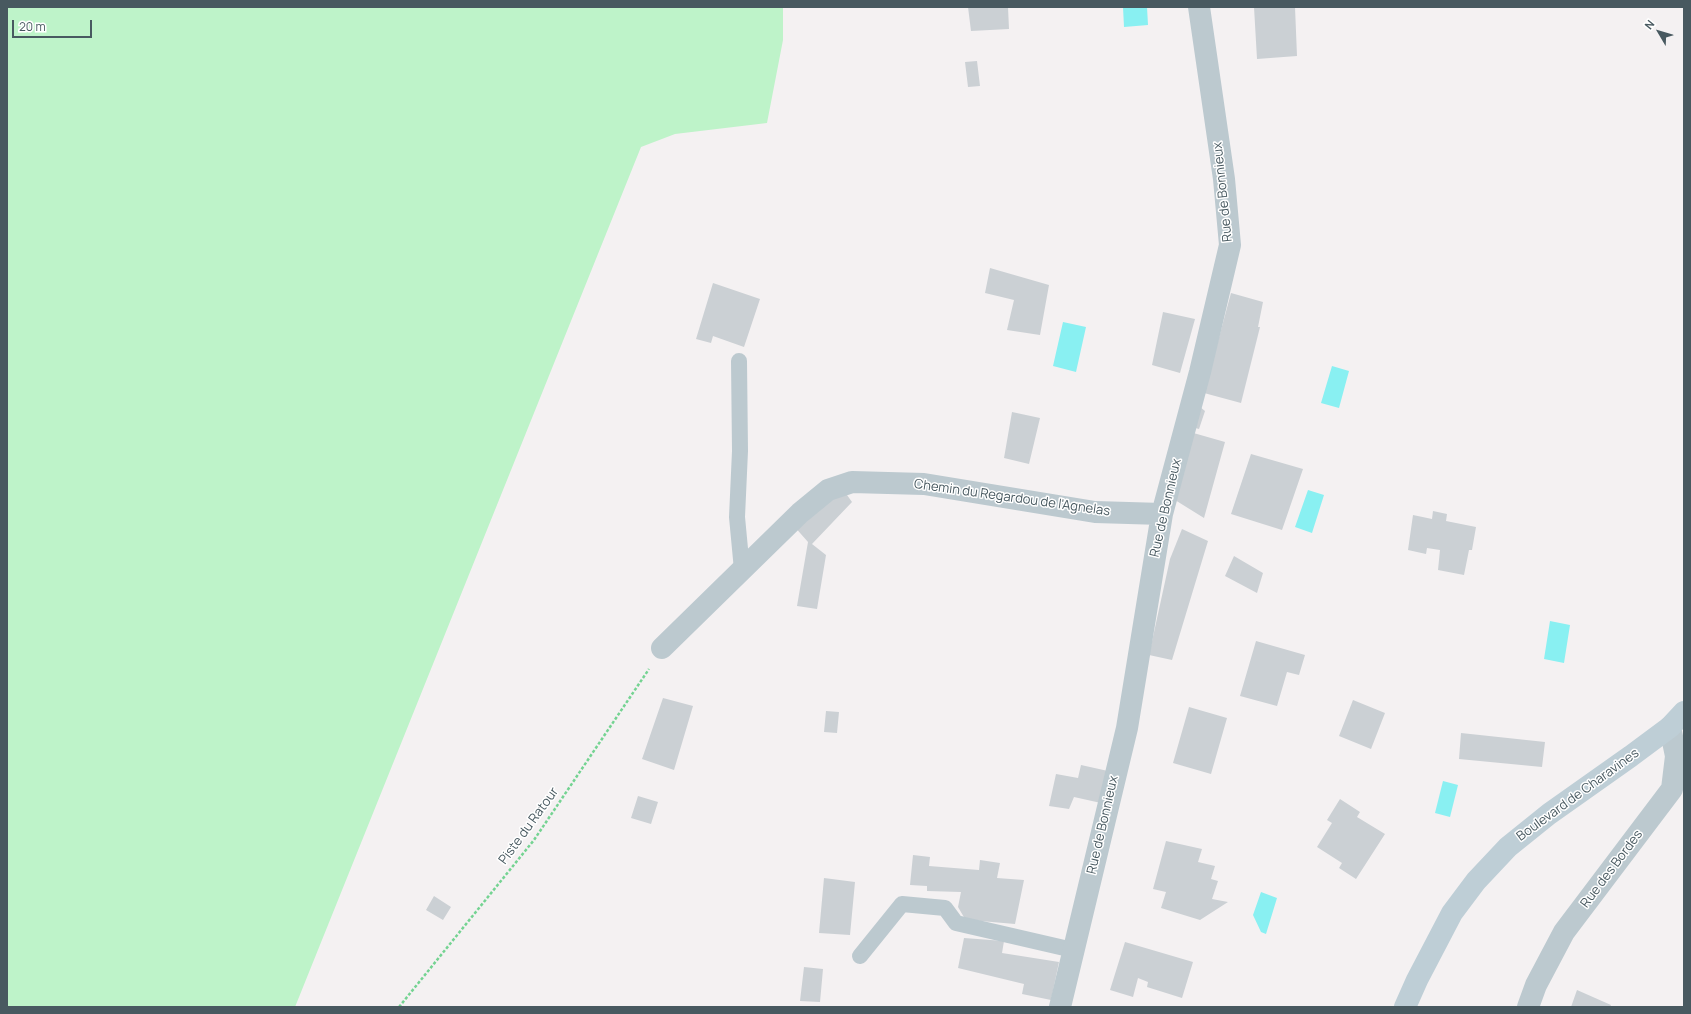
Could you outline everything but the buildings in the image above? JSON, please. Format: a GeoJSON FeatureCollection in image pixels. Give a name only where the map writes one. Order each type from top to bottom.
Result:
{"type":"FeatureCollection","features":[{"type":"Feature","properties":{"kind":"main road","name":"Boulevard de Charavines"},"geometry":{"type":"LineString","coordinates":[[1405,1007],[1416,980],[1452,913],[1476,881],[1508,847],[1549,814],[1631,756],[1677,720]]}},
{"type":"Feature","properties":{"kind":"street","name":"Rue de Bonnieux"},"geometry":{"type":"LineString","coordinates":[[1060,1007],[1127,728],[1162,514],[1200,372],[1230,245],[1224,179],[1199,7]]}},
{"type":"Feature","properties":{"kind":"street","name":"Chemin du Regardou de l'Agnelas"},"geometry":{"type":"LineString","coordinates":[[662,648],[800,513],[828,490],[852,482],[924,484],[1095,512],[1162,514]]}},
{"type":"Feature","properties":{"kind":"street","name":"Rue des Bordes"},"geometry":{"type":"LineString","coordinates":[[1528,1007],[1536,985],[1564,932],[1672,790],[1676,756],[1677,720]]}},
{"type":"Feature","properties":{"kind":"lane"},"geometry":{"type":"LineString","coordinates":[[739,361],[740,451],[737,517],[742,570]]}},
{"type":"Feature","properties":{"kind":"lane"},"geometry":{"type":"LineString","coordinates":[[860,956],[902,904],[945,908],[956,923],[1073,950]]}},
{"type":"Feature","properties":{"kind":"path","name":"Piste du Ratour"},"geometry":{"type":"LineString","coordinates":[[399,1007],[534,840],[662,648]]}},
{"type":"Feature","properties":{"kind":"green space"},"geometry":{"type":"Polygon","coordinates":[[[7,7],[783,7],[783,40],[767,123],[675,134],[641,147],[295,1007],[7,1007],[7,7]]]}},
{"type":"Feature","properties":{"kind":"water"},"geometry":{"type":"Polygon","coordinates":[[[1123,7],[1147,7],[1148,25],[1124,27],[1123,7]]]}},
{"type":"Feature","properties":{"kind":"water"},"geometry":{"type":"Polygon","coordinates":[[[1063,322],[1086,327],[1076,372],[1053,366],[1063,322]]]}},
{"type":"Feature","properties":{"kind":"water"},"geometry":{"type":"Polygon","coordinates":[[[1332,366],[1349,371],[1339,408],[1321,403],[1332,366]]]}},
{"type":"Feature","properties":{"kind":"water"},"geometry":{"type":"Polygon","coordinates":[[[1308,490],[1324,495],[1312,533],[1295,527],[1308,490]]]}},
{"type":"Feature","properties":{"kind":"water"},"geometry":{"type":"Polygon","coordinates":[[[1550,621],[1570,625],[1564,663],[1544,659],[1550,621]]]}},
{"type":"Feature","properties":{"kind":"water"},"geometry":{"type":"Polygon","coordinates":[[[1443,781],[1458,785],[1450,817],[1435,813],[1443,781]]]}},
{"type":"Feature","properties":{"kind":"water"},"geometry":{"type":"Polygon","coordinates":[[[1261,892],[1277,898],[1266,934],[1261,932],[1253,915],[1261,892]]]}}]}
